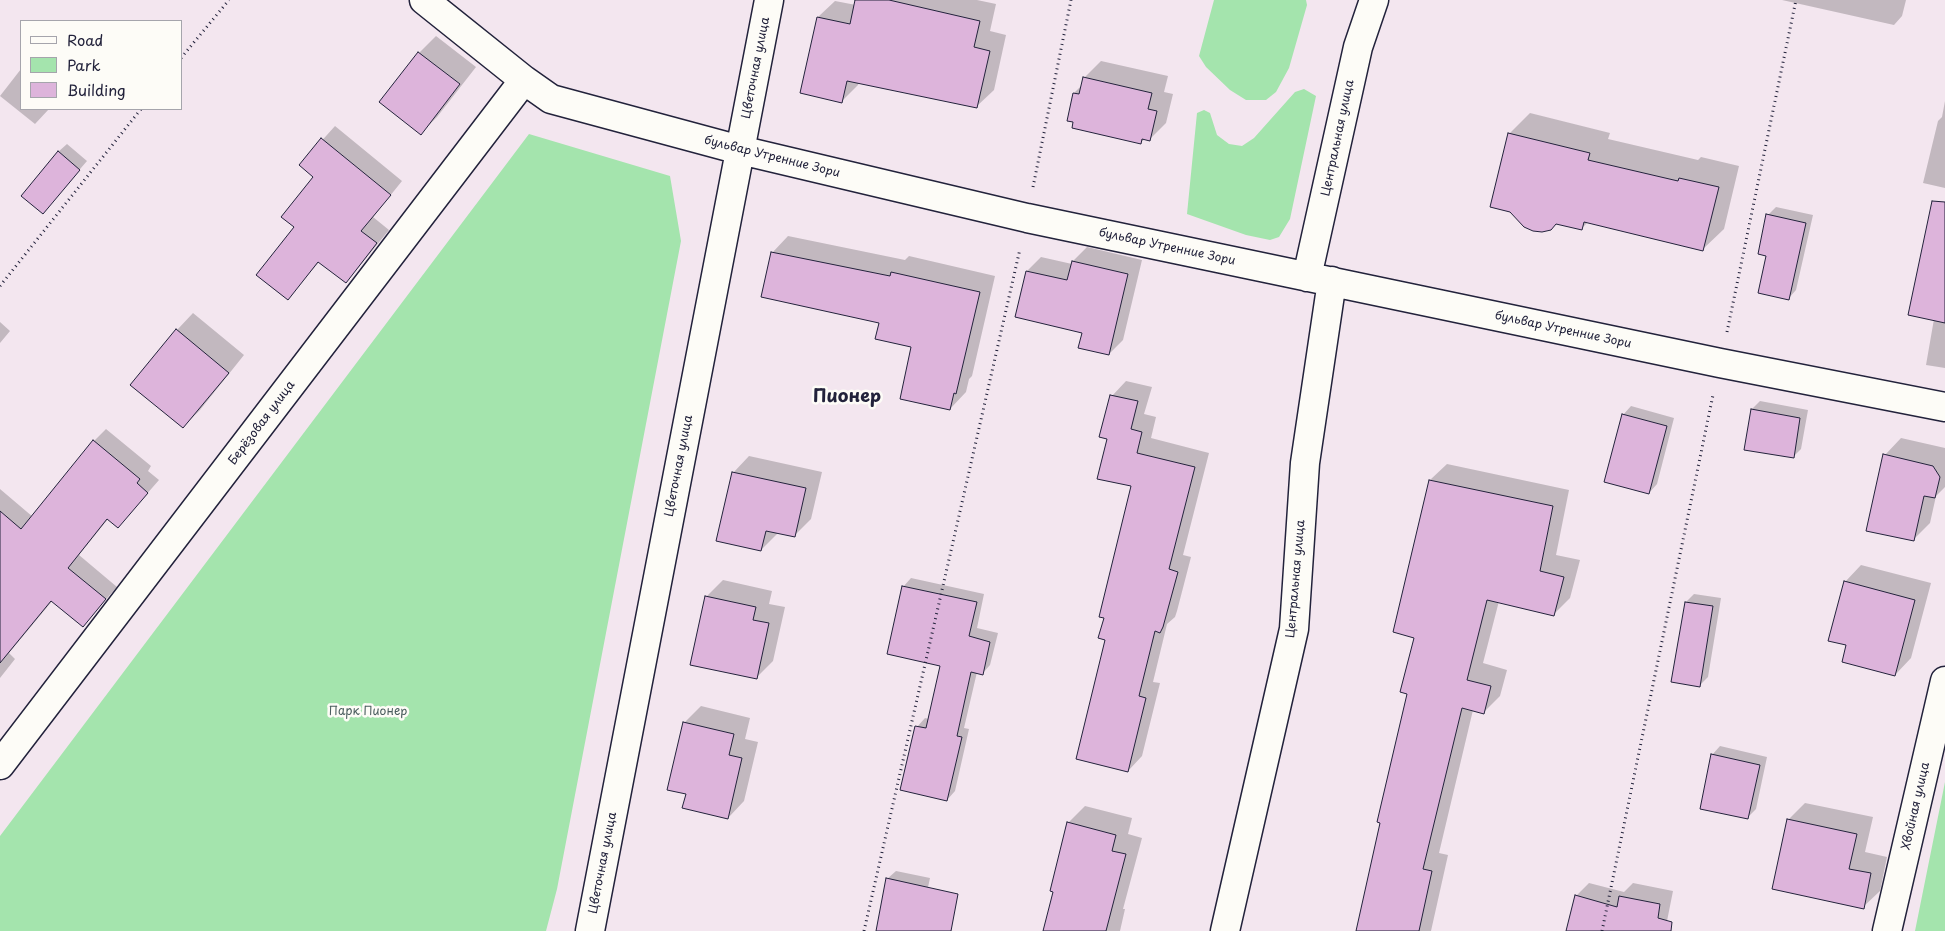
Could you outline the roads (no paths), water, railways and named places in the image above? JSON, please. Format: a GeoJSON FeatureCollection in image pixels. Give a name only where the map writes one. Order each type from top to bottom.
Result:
{"type":"FeatureCollection","features":[{"type":"Feature","properties":{"kind":"street","name":"бульвар Утренние Зори"},"geometry":{"type":"LineString","coordinates":[[424,0],[551,100],[740,150],[1027,218],[1720,363],[1945,407]]}},
{"type":"Feature","properties":{"kind":"street","name":"Цветочная улица"},"geometry":{"type":"LineString","coordinates":[[590,931],[769,0]]}},
{"type":"Feature","properties":{"kind":"street","name":"Центральная улица"},"geometry":{"type":"LineString","coordinates":[[1225,931],[1294,629],[1304,463],[1320,279],[1358,47],[1374,0]]}},
{"type":"Feature","properties":{"kind":"street","name":"Берёзовая улица"},"geometry":{"type":"LineString","coordinates":[[0,765],[524,80]]}},
{"type":"Feature","properties":{"kind":"street","name":"Хвойная улица"},"geometry":{"type":"LineString","coordinates":[[1887,931],[1945,680]]}},
{"type":"Feature","properties":{"kind":"district","name":"Пионер"},"geometry":{"type":"Point","coordinates":[847,397]}},
{"type":"Feature","properties":{"kind":"park label","name":"Парк Пионер"},"geometry":{"type":"Point","coordinates":[368,712]}}]}
